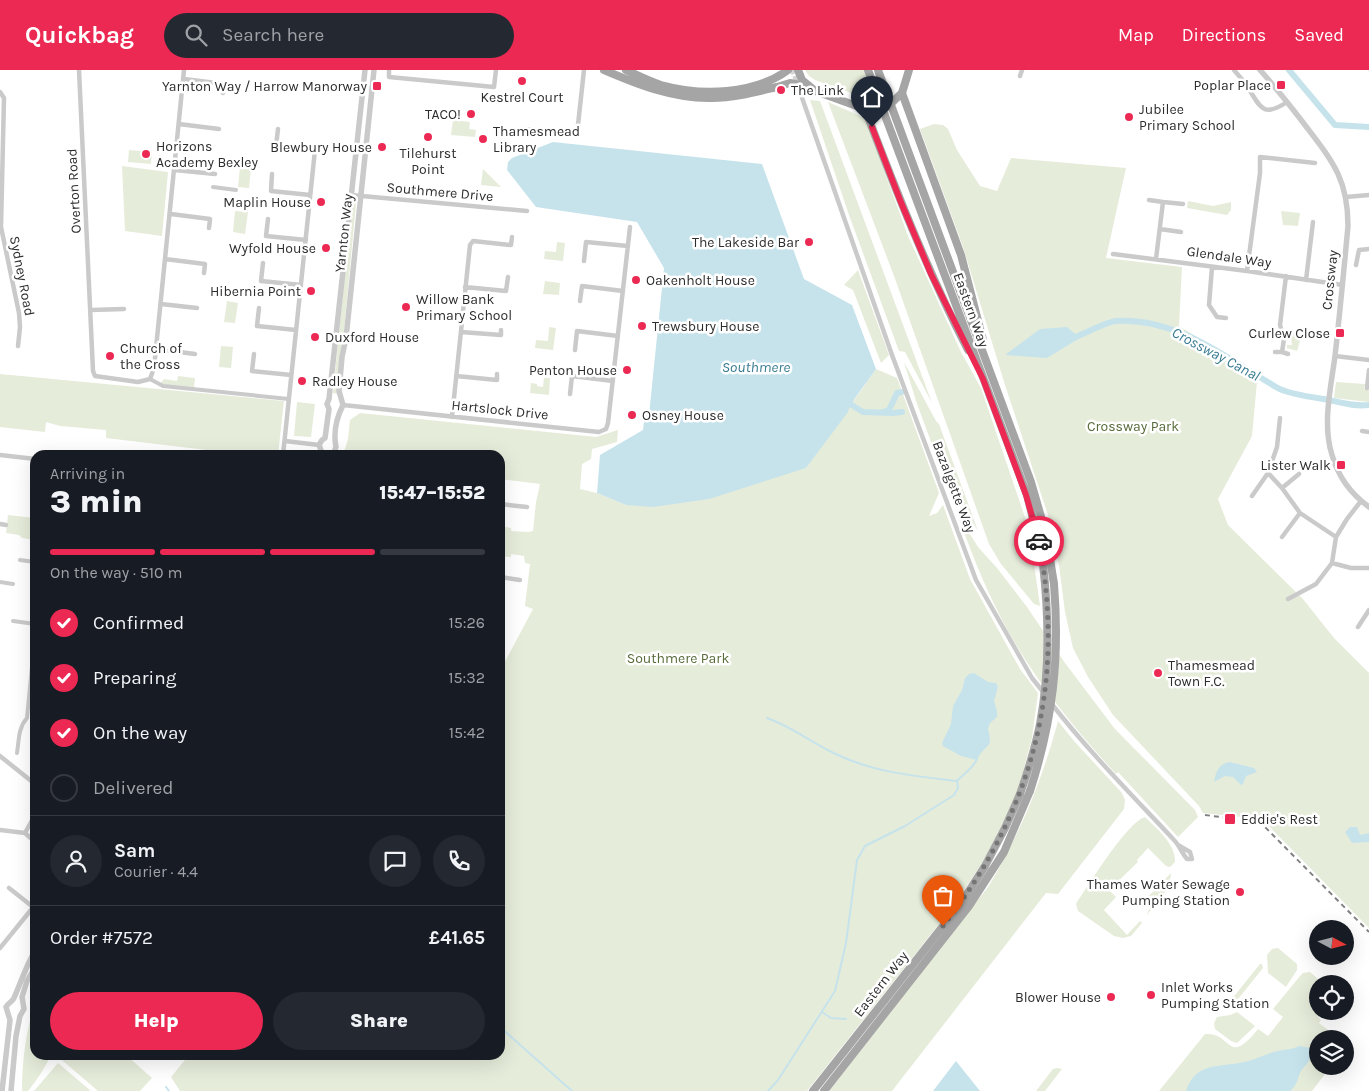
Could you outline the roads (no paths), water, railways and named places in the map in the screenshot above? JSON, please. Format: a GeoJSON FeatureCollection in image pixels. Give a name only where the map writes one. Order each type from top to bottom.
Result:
{"type":"FeatureCollection","features":[{"type":"Feature","properties":{"kind":"main road"},"geometry":{"type":"LineString","coordinates":[[626,70],[660,84],[698,91],[732,90],[756,86],[777,78],[788,70]]}},
{"type":"Feature","properties":{"kind":"main road"},"geometry":{"type":"LineString","coordinates":[[798,70],[802,80],[813,89]]}},
{"type":"Feature","properties":{"kind":"main road","name":"Eastern Way"},"geometry":{"type":"LineString","coordinates":[[813,1091],[962,902],[985,866],[1005,828],[1020,794],[1031,761],[1040,724],[1044,700],[1048,644],[1043,564],[1026,495],[868,70]]}},
{"type":"Feature","properties":{"kind":"main road","name":"Eastern Way"},"geometry":{"type":"LineString","coordinates":[[824,1091],[969,906],[1004,852],[1030,791],[1041,758],[1056,671],[1057,618],[1054,584],[1046,534],[1039,508],[992,375],[878,70]]}},
{"type":"Feature","properties":{"kind":"main road"},"geometry":{"type":"LineString","coordinates":[[607,71],[658,92],[686,97],[713,98],[747,94],[790,84],[813,89],[865,109],[878,109],[887,107],[902,93],[909,70]]}},
{"type":"Feature","properties":{"kind":"main road"},"geometry":{"type":"LineString","coordinates":[[902,93],[961,255],[992,375]]}},
{"type":"Feature","properties":{"kind":"main road"},"geometry":{"type":"LineString","coordinates":[[865,109],[931,274],[983,379]]}},
{"type":"Feature","properties":{"kind":"street","name":"Overton Road"},"geometry":{"type":"LineString","coordinates":[[79,70],[93,371],[95,376],[138,382],[150,379]]}},
{"type":"Feature","properties":{"kind":"street"},"geometry":{"type":"LineString","coordinates":[[184,70],[171,214],[154,368],[150,379],[163,386],[289,399]]}},
{"type":"Feature","properties":{"kind":"street","name":"Yarnton Way"},"geometry":{"type":"LineString","coordinates":[[326,438],[329,409],[327,404],[365,70]]}},
{"type":"Feature","properties":{"kind":"street","name":"Yarnton Way"},"geometry":{"type":"LineString","coordinates":[[335,450],[335,428],[341,405],[339,391],[342,356],[346,338],[374,70]]}},
{"type":"Feature","properties":{"kind":"street"},"geometry":{"type":"LineString","coordinates":[[389,70],[388,77],[494,87],[496,70]]}},
{"type":"Feature","properties":{"kind":"street"},"geometry":{"type":"LineString","coordinates":[[525,129],[577,134],[584,70]]}},
{"type":"Feature","properties":{"kind":"street"},"geometry":{"type":"LineString","coordinates":[[1020,76],[1022,70]]}},
{"type":"Feature","properties":{"kind":"street"},"geometry":{"type":"LineString","coordinates":[[1234,70],[1246,84],[1258,105],[1263,109],[1269,111],[1288,102]]}},
{"type":"Feature","properties":{"kind":"street","name":"Crossway"},"geometry":{"type":"LineString","coordinates":[[1260,70],[1288,102],[1335,166],[1346,197],[1348,226],[1328,416],[1332,454],[1336,467],[1341,478],[1361,501],[1369,507]]}},
{"type":"Feature","properties":{"kind":"street"},"geometry":{"type":"LineString","coordinates":[[184,79],[224,84],[223,93]]}},
{"type":"Feature","properties":{"kind":"street","name":"Sydney Road"},"geometry":{"type":"LineString","coordinates":[[0,92],[4,98],[0,227],[19,313],[18,346]]}},
{"type":"Feature","properties":{"kind":"street","name":"Bazalgette Way"},"geometry":{"type":"LineString","coordinates":[[800,92],[892,355],[976,580],[1036,683],[1059,714],[1109,772],[1177,843]]}},
{"type":"Feature","properties":{"kind":"street"},"geometry":{"type":"LineString","coordinates":[[179,124],[219,129]]}},
{"type":"Feature","properties":{"kind":"street"},"geometry":{"type":"LineString","coordinates":[[278,129],[276,146],[314,150],[284,450]]}},
{"type":"Feature","properties":{"kind":"street"},"geometry":{"type":"LineString","coordinates":[[1247,271],[1260,173],[1260,157],[1315,163]]}},
{"type":"Feature","properties":{"kind":"street"},"geometry":{"type":"LineString","coordinates":[[175,170],[214,174]]}},
{"type":"Feature","properties":{"kind":"street"},"geometry":{"type":"LineString","coordinates":[[272,174],[271,191],[310,195]]}},
{"type":"Feature","properties":{"kind":"street"},"geometry":{"type":"LineString","coordinates":[[213,187],[236,190]]}},
{"type":"Feature","properties":{"kind":"street","name":"Southmere Drive"},"geometry":{"type":"LineString","coordinates":[[351,195],[527,211]]}},
{"type":"Feature","properties":{"kind":"street"},"geometry":{"type":"LineString","coordinates":[[1346,197],[1369,195]]}},
{"type":"Feature","properties":{"kind":"street"},"geometry":{"type":"LineString","coordinates":[[1149,200],[1183,204]]}},
{"type":"Feature","properties":{"kind":"street"},"geometry":{"type":"LineString","coordinates":[[1156,259],[1163,202]]}},
{"type":"Feature","properties":{"kind":"street"},"geometry":{"type":"LineString","coordinates":[[171,214],[210,219],[209,228]]}},
{"type":"Feature","properties":{"kind":"street"},"geometry":{"type":"LineString","coordinates":[[268,219],[266,236],[306,240]]}},
{"type":"Feature","properties":{"kind":"street"},"geometry":{"type":"LineString","coordinates":[[1306,280],[1313,222]]}},
{"type":"Feature","properties":{"kind":"street","name":"Hartslock Drive"},"geometry":{"type":"LineString","coordinates":[[341,405],[599,432],[606,430],[630,227]]}},
{"type":"Feature","properties":{"kind":"street"},"geometry":{"type":"LineString","coordinates":[[1160,229],[1181,232]]}},
{"type":"Feature","properties":{"kind":"street"},"geometry":{"type":"LineString","coordinates":[[452,417],[470,245],[473,241],[511,245],[512,237]]}},
{"type":"Feature","properties":{"kind":"street"},"geometry":{"type":"LineString","coordinates":[[584,261],[586,242],[628,246]]}},
{"type":"Feature","properties":{"kind":"street"},"geometry":{"type":"LineString","coordinates":[[1356,265],[1359,250],[1369,249]]}},
{"type":"Feature","properties":{"kind":"street","name":"Glendale Way"},"geometry":{"type":"LineString","coordinates":[[1113,254],[1286,276],[1343,286]]}},
{"type":"Feature","properties":{"kind":"street"},"geometry":{"type":"LineString","coordinates":[[166,259],[205,264],[204,273]]}},
{"type":"Feature","properties":{"kind":"street"},"geometry":{"type":"LineString","coordinates":[[263,263],[261,281],[301,285]]}},
{"type":"Feature","properties":{"kind":"street"},"geometry":{"type":"LineString","coordinates":[[1212,267],[1208,305],[1217,317],[1226,318]]}},
{"type":"Feature","properties":{"kind":"street"},"geometry":{"type":"LineString","coordinates":[[1282,352],[1284,339],[1280,325],[1286,276]]}},
{"type":"Feature","properties":{"kind":"street"},"geometry":{"type":"LineString","coordinates":[[466,287],[506,290],[508,277]]}},
{"type":"Feature","properties":{"kind":"street"},"geometry":{"type":"LineString","coordinates":[[580,301],[582,286],[623,291]]}},
{"type":"Feature","properties":{"kind":"street"},"geometry":{"type":"LineString","coordinates":[[161,304],[197,308]]}},
{"type":"Feature","properties":{"kind":"street"},"geometry":{"type":"LineString","coordinates":[[259,308],[257,326],[296,330]]}},
{"type":"Feature","properties":{"kind":"street"},"geometry":{"type":"LineString","coordinates":[[91,310],[124,309]]}},
{"type":"Feature","properties":{"kind":"street"},"geometry":{"type":"LineString","coordinates":[[461,332],[500,335],[501,330]]}},
{"type":"Feature","properties":{"kind":"street"},"geometry":{"type":"LineString","coordinates":[[575,350],[577,331],[618,336]]}},
{"type":"Feature","properties":{"kind":"street"},"geometry":{"type":"LineString","coordinates":[[156,350],[195,354]]}},
{"type":"Feature","properties":{"kind":"street"},"geometry":{"type":"LineString","coordinates":[[1274,352],[1288,354]]}},
{"type":"Feature","properties":{"kind":"street"},"geometry":{"type":"LineString","coordinates":[[254,354],[252,371],[291,375]]}},
{"type":"Feature","properties":{"kind":"street"},"geometry":{"type":"LineString","coordinates":[[1335,356],[1369,360]]}},
{"type":"Feature","properties":{"kind":"street"},"geometry":{"type":"LineString","coordinates":[[1367,388],[1369,370]]}},
{"type":"Feature","properties":{"kind":"street"},"geometry":{"type":"LineString","coordinates":[[456,376],[496,380],[497,374]]}},
{"type":"Feature","properties":{"kind":"street"},"geometry":{"type":"LineString","coordinates":[[570,394],[572,376],[613,381]]}},
{"type":"Feature","properties":{"kind":"street"},"geometry":{"type":"LineString","coordinates":[[329,399],[334,396],[341,405],[333,412],[329,409]]}},
{"type":"Feature","properties":{"kind":"street"},"geometry":{"type":"LineString","coordinates":[[1252,496],[1268,473],[1277,448],[1280,418]]}},
{"type":"Feature","properties":{"kind":"street"},"geometry":{"type":"LineString","coordinates":[[1362,431],[1369,432]]}},
{"type":"Feature","properties":{"kind":"street"},"geometry":{"type":"LineString","coordinates":[[285,441],[319,445],[326,438],[334,441]]}},
{"type":"Feature","properties":{"kind":"street","name":"Yarnton Way"},"geometry":{"type":"LineString","coordinates":[[319,445],[320,450]]}},
{"type":"Feature","properties":{"kind":"street"},"geometry":{"type":"LineString","coordinates":[[0,455],[30,458]]}},
{"type":"Feature","properties":{"kind":"street"},"geometry":{"type":"LineString","coordinates":[[1268,473],[1282,488],[1300,513],[1336,537]]}},
{"type":"Feature","properties":{"kind":"street"},"geometry":{"type":"LineString","coordinates":[[1282,488],[1299,474]]}},
{"type":"Feature","properties":{"kind":"street"},"geometry":{"type":"LineString","coordinates":[[1288,599],[1316,584],[1332,562],[1336,537],[1361,501]]}},
{"type":"Feature","properties":{"kind":"street"},"geometry":{"type":"LineString","coordinates":[[505,504],[527,506]]}},
{"type":"Feature","properties":{"kind":"street"},"geometry":{"type":"LineString","coordinates":[[1282,537],[1300,513]]}},
{"type":"Feature","properties":{"kind":"street"},"geometry":{"type":"LineString","coordinates":[[0,524],[6,525]]}},
{"type":"Feature","properties":{"kind":"street"},"geometry":{"type":"LineString","coordinates":[[20,560],[30,561]]}},
{"type":"Feature","properties":{"kind":"street"},"geometry":{"type":"LineString","coordinates":[[1332,562],[1351,568],[1369,568]]}},
{"type":"Feature","properties":{"kind":"street"},"geometry":{"type":"LineString","coordinates":[[505,578],[520,580]]}},
{"type":"Feature","properties":{"kind":"street"},"geometry":{"type":"LineString","coordinates":[[0,582],[14,584]]}},
{"type":"Feature","properties":{"kind":"street"},"geometry":{"type":"LineString","coordinates":[[1358,628],[1369,610]]}},
{"type":"Feature","properties":{"kind":"street"},"geometry":{"type":"LineString","coordinates":[[13,622],[30,624]]}},
{"type":"Feature","properties":{"kind":"street"},"geometry":{"type":"LineString","coordinates":[[17,754],[20,728],[27,718],[30,687]]}},
{"type":"Feature","properties":{"kind":"street"},"geometry":{"type":"LineString","coordinates":[[0,756],[30,780]]}},
{"type":"Feature","properties":{"kind":"street"},"geometry":{"type":"LineString","coordinates":[[25,833],[30,824]]}},
{"type":"Feature","properties":{"kind":"street"},"geometry":{"type":"LineString","coordinates":[[0,830],[25,833],[30,838]]}},
{"type":"Feature","properties":{"kind":"street"},"geometry":{"type":"LineString","coordinates":[[9,888],[30,903]]}},
{"type":"Feature","properties":{"kind":"street"},"geometry":{"type":"LineString","coordinates":[[0,948],[30,911]]}},
{"type":"Feature","properties":{"kind":"street"},"geometry":{"type":"LineString","coordinates":[[0,937],[6,941]]}},
{"type":"Feature","properties":{"kind":"street"},"geometry":{"type":"LineString","coordinates":[[2,1091],[9,1016],[3,1006],[13,1000],[30,960]]}},
{"type":"Feature","properties":{"kind":"street"},"geometry":{"type":"LineString","coordinates":[[11,1091],[16,1038],[20,1016],[23,1013],[22,997],[30,976]]}},
{"type":"Feature","properties":{"kind":"street"},"geometry":{"type":"LineString","coordinates":[[13,1000],[23,1005]]}},
{"type":"Feature","properties":{"kind":"street"},"geometry":{"type":"LineString","coordinates":[[9,1016],[14,1018],[20,1016]]}},
{"type":"Feature","properties":{"kind":"water","name":"Southmere"},"geometry":{"type":"Polygon","coordinates":[[[553,142],[762,164],[804,279],[852,305],[876,369],[856,396],[848,412],[806,468],[709,499],[653,507],[626,505],[597,493],[600,455],[643,430],[645,414],[649,415],[664,268],[637,222],[536,207],[507,170],[508,162],[512,158],[553,142]]]}},
{"type":"Feature","properties":{"kind":"water"},"geometry":{"type":"Polygon","coordinates":[[[1067,327],[1080,338],[1047,358],[1005,355],[1040,329],[1067,327]]]}},
{"type":"Feature","properties":{"kind":"water"},"geometry":{"type":"Polygon","coordinates":[[[974,673],[988,682],[996,683],[998,687],[994,701],[997,717],[990,723],[988,729],[990,736],[989,744],[977,760],[961,756],[943,746],[942,743],[951,724],[953,706],[962,690],[965,678],[969,674],[974,673]]]}},
{"type":"Feature","properties":{"kind":"water"},"geometry":{"type":"Polygon","coordinates":[[[1230,762],[1254,768],[1257,772],[1246,776],[1241,785],[1233,777],[1225,776],[1214,782],[1220,767],[1230,762]]]}},
{"type":"Feature","properties":{"kind":"water"},"geometry":{"type":"Polygon","coordinates":[[[1350,827],[1357,827],[1360,835],[1369,833],[1369,842],[1352,843],[1345,832],[1350,827]]]}},
{"type":"Feature","properties":{"kind":"water"},"geometry":{"type":"Polygon","coordinates":[[[1299,1046],[1309,1048],[1309,1062],[1290,1091],[1186,1091],[1190,1081],[1202,1070],[1248,1061],[1277,1051],[1299,1046]]]}},
{"type":"Feature","properties":{"kind":"water"},"geometry":{"type":"Polygon","coordinates":[[[956,1061],[980,1091],[933,1091],[956,1061]]]}},
{"type":"Feature","properties":{"kind":"waterway"},"geometry":{"type":"LineString","coordinates":[[1289,70],[1335,125],[1369,127]]}},
{"type":"Feature","properties":{"kind":"waterway","name":"Crossway Canal"},"geometry":{"type":"LineString","coordinates":[[1070,339],[1116,321],[1138,321],[1180,332],[1220,352],[1286,392],[1346,404],[1369,405]]}},
{"type":"Feature","properties":{"kind":"waterway"},"geometry":{"type":"LineString","coordinates":[[883,412],[889,410],[897,393],[902,392]]}},
{"type":"Feature","properties":{"kind":"waterway","name":"Crossway Canal"},"geometry":{"type":"LineString","coordinates":[[850,404],[863,412],[902,412]]}},
{"type":"Feature","properties":{"kind":"waterway"},"geometry":{"type":"LineString","coordinates":[[767,718],[786,726],[829,751],[867,766],[896,773],[957,781]]}},
{"type":"Feature","properties":{"kind":"waterway"},"geometry":{"type":"LineString","coordinates":[[768,1091],[778,1080],[835,991],[846,943],[857,860],[865,846],[905,826],[954,795],[958,788],[957,781],[970,769],[977,759]]}},
{"type":"Feature","properties":{"kind":"waterway"},"geometry":{"type":"LineString","coordinates":[[822,1012],[831,1018],[846,1019]]}},
{"type":"Feature","properties":{"kind":"waterway"},"geometry":{"type":"LineString","coordinates":[[505,1031],[572,1091]]}},
{"type":"Feature","properties":{"kind":"waterway"},"geometry":{"type":"LineString","coordinates":[[166,1087],[169,1091]]}},
{"type":"Feature","properties":{"kind":"tunnel"},"geometry":{"type":"LineString","coordinates":[[792,70],[798,85]]}},
{"type":"Feature","properties":{"kind":"railway"},"geometry":{"type":"LineString","coordinates":[[1205,815],[1260,822],[1369,932]]}},
{"type":"Feature","properties":{"kind":"place","name":"Kestrel Court"},"geometry":{"type":"Point","coordinates":[522,81]}},
{"type":"Feature","properties":{"kind":"place","name":"Poplar Place"},"geometry":{"type":"Point","coordinates":[1281,85]}},
{"type":"Feature","properties":{"kind":"place","name":"Yarnton Way / Harrow Manorway"},"geometry":{"type":"Point","coordinates":[377,86]}},
{"type":"Feature","properties":{"kind":"place","name":"The Link"},"geometry":{"type":"Point","coordinates":[781,90]}},
{"type":"Feature","properties":{"kind":"place","name":"TACO!"},"geometry":{"type":"Point","coordinates":[471,114]}},
{"type":"Feature","properties":{"kind":"place","name":"Jubilee Primary School"},"geometry":{"type":"Point","coordinates":[1129,117]}},
{"type":"Feature","properties":{"kind":"place","name":"Tilehurst Point"},"geometry":{"type":"Point","coordinates":[428,137]}},
{"type":"Feature","properties":{"kind":"place","name":"Thamesmead Library"},"geometry":{"type":"Point","coordinates":[483,139]}},
{"type":"Feature","properties":{"kind":"place","name":"Blewbury House"},"geometry":{"type":"Point","coordinates":[382,147]}},
{"type":"Feature","properties":{"kind":"place","name":"Horizons Academy Bexley"},"geometry":{"type":"Point","coordinates":[146,154]}},
{"type":"Feature","properties":{"kind":"place","name":"Maplin House"},"geometry":{"type":"Point","coordinates":[321,202]}},
{"type":"Feature","properties":{"kind":"place","name":"The Lakeside Bar"},"geometry":{"type":"Point","coordinates":[809,242]}},
{"type":"Feature","properties":{"kind":"place","name":"Wyfold House"},"geometry":{"type":"Point","coordinates":[326,248]}},
{"type":"Feature","properties":{"kind":"place","name":"Oakenholt House"},"geometry":{"type":"Point","coordinates":[636,280]}},
{"type":"Feature","properties":{"kind":"place","name":"Hibernia Point"},"geometry":{"type":"Point","coordinates":[311,291]}},
{"type":"Feature","properties":{"kind":"place","name":"Willow Bank Primary School"},"geometry":{"type":"Point","coordinates":[406,307]}},
{"type":"Feature","properties":{"kind":"place","name":"Trewsbury House"},"geometry":{"type":"Point","coordinates":[642,326]}},
{"type":"Feature","properties":{"kind":"place","name":"Curlew Close"},"geometry":{"type":"Point","coordinates":[1340,333]}},
{"type":"Feature","properties":{"kind":"place","name":"Duxford House"},"geometry":{"type":"Point","coordinates":[315,337]}},
{"type":"Feature","properties":{"kind":"place","name":"Church of the Cross"},"geometry":{"type":"Point","coordinates":[110,356]}},
{"type":"Feature","properties":{"kind":"place","name":"Penton House"},"geometry":{"type":"Point","coordinates":[627,370]}},
{"type":"Feature","properties":{"kind":"place","name":"Radley House"},"geometry":{"type":"Point","coordinates":[302,381]}},
{"type":"Feature","properties":{"kind":"place","name":"Osney House"},"geometry":{"type":"Point","coordinates":[632,415]}},
{"type":"Feature","properties":{"kind":"place","name":"Lister Walk"},"geometry":{"type":"Point","coordinates":[1341,465]}},
{"type":"Feature","properties":{"kind":"place","name":"Thamesmead Town F.C."},"geometry":{"type":"Point","coordinates":[1158,673]}},
{"type":"Feature","properties":{"kind":"place","name":"Eddie's Rest"},"geometry":{"type":"Point","coordinates":[1230,819]}},
{"type":"Feature","properties":{"kind":"place","name":"Thames Water Sewage Pumping Station"},"geometry":{"type":"Point","coordinates":[1240,892]}},
{"type":"Feature","properties":{"kind":"place","name":"Inlet Works Pumping Station"},"geometry":{"type":"Point","coordinates":[1151,995]}},
{"type":"Feature","properties":{"kind":"place","name":"Blower House"},"geometry":{"type":"Point","coordinates":[1111,997]}},
{"type":"Feature","properties":{"kind":"park label","name":"Crossway Park"},"geometry":{"type":"Point","coordinates":[1133,426]}},
{"type":"Feature","properties":{"kind":"park label","name":"Southmere Park"},"geometry":{"type":"Point","coordinates":[678,658]}}]}
